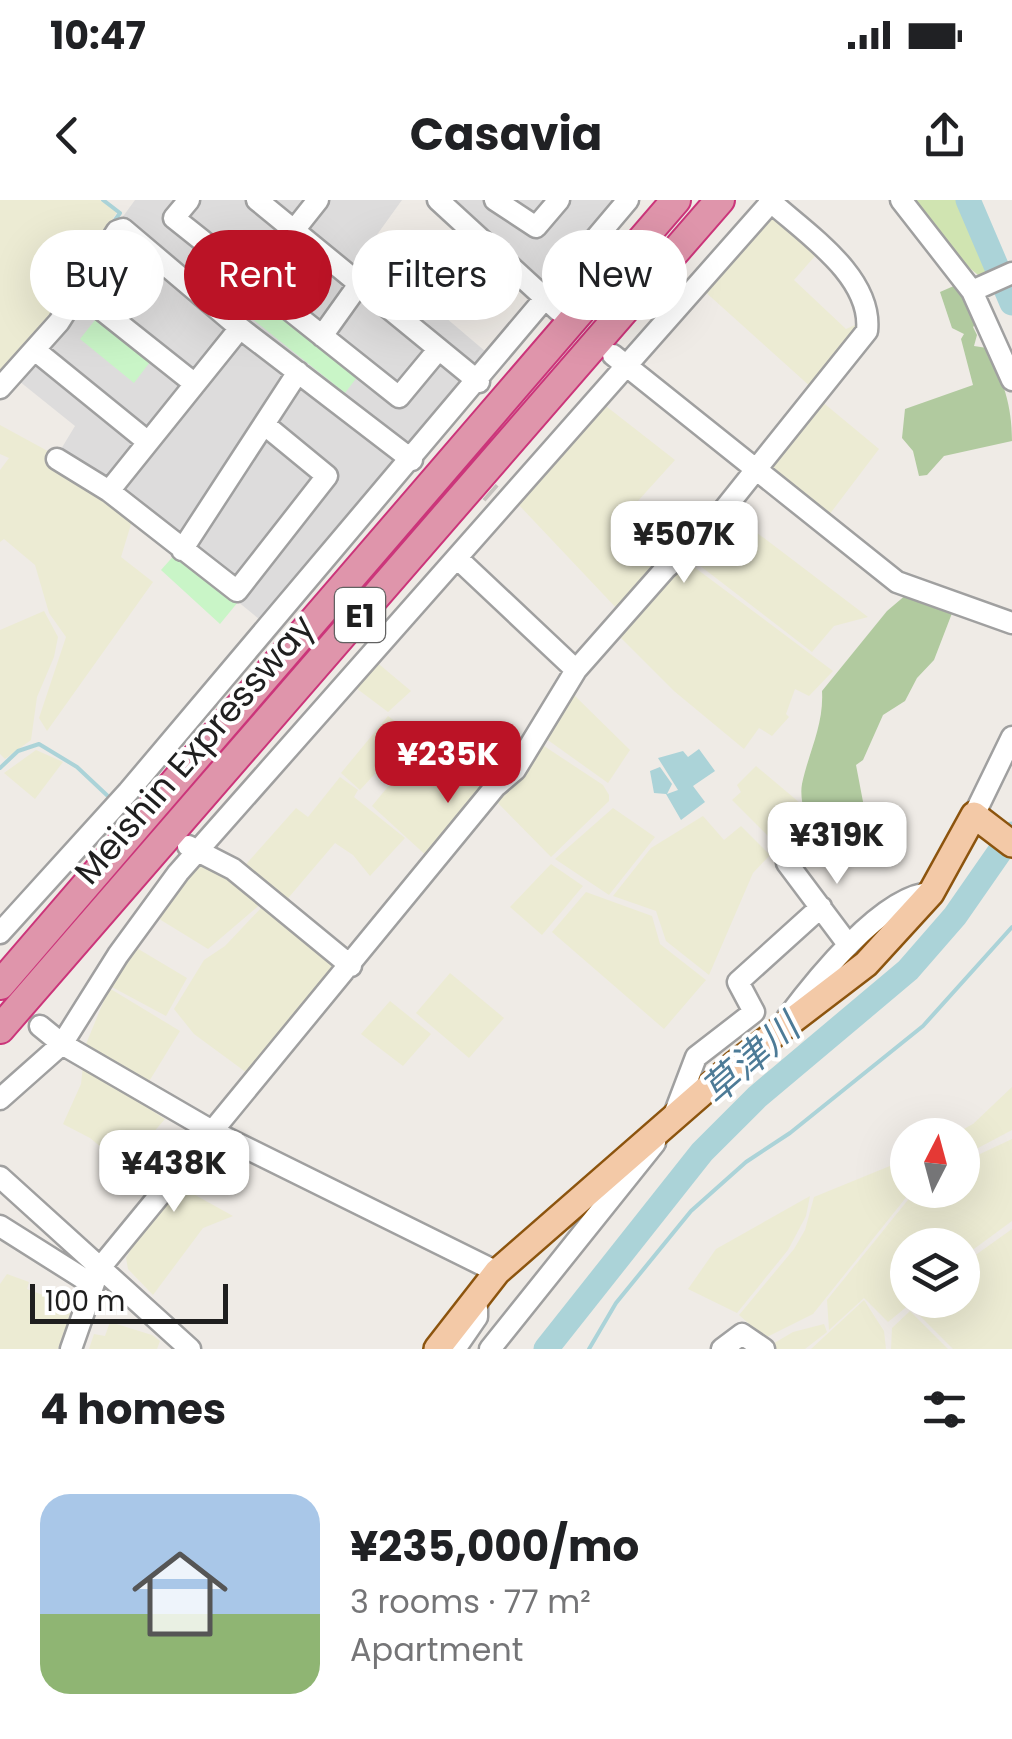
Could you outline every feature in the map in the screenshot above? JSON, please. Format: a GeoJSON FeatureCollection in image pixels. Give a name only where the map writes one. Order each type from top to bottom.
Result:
{"type":"FeatureCollection","features":[{"type":"Feature","properties":{"kind":"highway","name":"Meishin Expressway"},"geometry":{"type":"LineString","coordinates":[[0,985],[676,200]]}},
{"type":"Feature","properties":{"kind":"highway","name":"Meishin Expressway"},"geometry":{"type":"LineString","coordinates":[[0,1029],[720,200]]}},
{"type":"Feature","properties":{"kind":"main road"},"geometry":{"type":"LineString","coordinates":[[438,1349],[497,1272],[734,1066],[866,964],[993,830]]}},
{"type":"Feature","properties":{"kind":"street"},"geometry":{"type":"LineString","coordinates":[[189,200],[174,218],[189,230]]}},
{"type":"Feature","properties":{"kind":"street"},"geometry":{"type":"LineString","coordinates":[[257,200],[296,229],[352,281]]}},
{"type":"Feature","properties":{"kind":"street"},"geometry":{"type":"LineString","coordinates":[[296,229],[318,200]]}},
{"type":"Feature","properties":{"kind":"street"},"geometry":{"type":"LineString","coordinates":[[438,200],[542,296]]}},
{"type":"Feature","properties":{"kind":"street"},"geometry":{"type":"LineString","coordinates":[[496,200],[536,227],[559,200]]}},
{"type":"Feature","properties":{"kind":"street"},"geometry":{"type":"LineString","coordinates":[[901,200],[979,287],[1012,380]]}},
{"type":"Feature","properties":{"kind":"street"},"geometry":{"type":"LineString","coordinates":[[606,230],[626,201]]}},
{"type":"Feature","properties":{"kind":"street"},"geometry":{"type":"LineString","coordinates":[[0,1099],[62,1044],[193,848],[457,558],[499,499],[619,360],[769,201],[840,265],[864,303],[868,331],[756,472],[576,670],[515,770],[495,788],[96,1276],[71,1349]]}},
{"type":"Feature","properties":{"kind":"street"},"geometry":{"type":"LineString","coordinates":[[164,264],[235,324],[412,460]]}},
{"type":"Feature","properties":{"kind":"street"},"geometry":{"type":"LineString","coordinates":[[979,287],[1012,273]]}},
{"type":"Feature","properties":{"kind":"street"},"geometry":{"type":"LineString","coordinates":[[322,336],[352,293]]}},
{"type":"Feature","properties":{"kind":"street"},"geometry":{"type":"LineString","coordinates":[[0,933],[134,796],[412,460],[436,445],[479,382],[542,317]]}},
{"type":"Feature","properties":{"kind":"street"},"geometry":{"type":"LineString","coordinates":[[0,388],[36,352],[58,320]]}},
{"type":"Feature","properties":{"kind":"street"},"geometry":{"type":"LineString","coordinates":[[114,320],[195,384]]}},
{"type":"Feature","properties":{"kind":"street"},"geometry":{"type":"LineString","coordinates":[[108,491],[195,384],[238,320]]}},
{"type":"Feature","properties":{"kind":"street"},"geometry":{"type":"LineString","coordinates":[[302,320],[400,397],[438,350]]}},
{"type":"Feature","properties":{"kind":"street"},"geometry":{"type":"LineString","coordinates":[[400,320],[479,382]]}},
{"type":"Feature","properties":{"kind":"street"},"geometry":{"type":"LineString","coordinates":[[36,352],[148,442]]}},
{"type":"Feature","properties":{"kind":"street"},"geometry":{"type":"LineString","coordinates":[[619,360],[897,582],[1012,623]]}},
{"type":"Feature","properties":{"kind":"street"},"geometry":{"type":"LineString","coordinates":[[182,550],[298,372]]}},
{"type":"Feature","properties":{"kind":"street"},"geometry":{"type":"LineString","coordinates":[[57,459],[108,491],[236,592],[327,476],[265,425]]}},
{"type":"Feature","properties":{"kind":"street"},"geometry":{"type":"LineString","coordinates":[[457,558],[576,670]]}},
{"type":"Feature","properties":{"kind":"street"},"geometry":{"type":"LineString","coordinates":[[993,830],[1012,737]]}},
{"type":"Feature","properties":{"kind":"street"},"geometry":{"type":"LineString","coordinates":[[193,848],[233,870],[351,966]]}},
{"type":"Feature","properties":{"kind":"street"},"geometry":{"type":"LineString","coordinates":[[786,863],[847,943]]}},
{"type":"Feature","properties":{"kind":"street"},"geometry":{"type":"LineString","coordinates":[[786,1029],[784,1021],[847,943],[906,902],[930,893]]}},
{"type":"Feature","properties":{"kind":"street"},"geometry":{"type":"LineString","coordinates":[[490,1349],[671,1121],[696,1058],[754,1012],[738,982],[822,907]]}},
{"type":"Feature","properties":{"kind":"street"},"geometry":{"type":"LineString","coordinates":[[40,1026],[62,1044],[212,1131],[497,1272]]}},
{"type":"Feature","properties":{"kind":"street"},"geometry":{"type":"LineString","coordinates":[[7,1183],[96,1276],[190,1349]]}},
{"type":"Feature","properties":{"kind":"street"},"geometry":{"type":"LineString","coordinates":[[0,1226],[96,1276]]}},
{"type":"Feature","properties":{"kind":"street"},"geometry":{"type":"LineString","coordinates":[[454,1349],[477,1317],[477,1296]]}},
{"type":"Feature","properties":{"kind":"street"},"geometry":{"type":"LineString","coordinates":[[722,1349],[742,1334],[764,1349]]}},
{"type":"Feature","properties":{"kind":"shaded area"},"geometry":{"type":"Polygon","coordinates":[[[135,200],[402,200],[380,230],[352,230],[352,320],[448,320],[492,357],[415,444],[394,459],[259,619],[149,529],[52,464],[75,426],[9,373],[48,320],[164,320],[164,230],[113,230],[135,200]]]}},
{"type":"Feature","properties":{"kind":"shaded area"},"geometry":{"type":"Polygon","coordinates":[[[447,200],[618,200],[594,230],[542,230],[542,284],[522,268],[522,230],[480,230],[447,200]]]}},
{"type":"Feature","properties":{"kind":"green space"},"geometry":{"type":"Polygon","coordinates":[[[0,200],[100,200],[117,212],[106,230],[30,230],[30,320],[49,320],[29,351],[0,380],[0,200]]]}},
{"type":"Feature","properties":{"kind":"green space"},"geometry":{"type":"Polygon","coordinates":[[[912,200],[959,200],[993,272],[978,275],[954,255],[912,200]]]}},
{"type":"Feature","properties":{"kind":"green space"},"geometry":{"type":"Polygon","coordinates":[[[768,219],[777,220],[815,256],[794,280],[846,329],[862,322],[812,388],[702,289],[768,219]]]}},
{"type":"Feature","properties":{"kind":"green space"},"geometry":{"type":"Polygon","coordinates":[[[956,285],[977,323],[973,327],[977,335],[974,346],[987,348],[1002,382],[1012,441],[944,456],[927,475],[919,476],[913,451],[902,438],[905,409],[973,385],[961,339],[964,334],[952,328],[940,292],[956,285]]]}},
{"type":"Feature","properties":{"kind":"green space"},"geometry":{"type":"Polygon","coordinates":[[[95,320],[105,320],[153,358],[134,383],[80,339],[95,320]]]}},
{"type":"Feature","properties":{"kind":"green space"},"geometry":{"type":"Polygon","coordinates":[[[254,320],[293,320],[361,372],[345,393],[254,320]]]}},
{"type":"Feature","properties":{"kind":"green space"},"geometry":{"type":"Polygon","coordinates":[[[820,400],[879,449],[826,519],[766,471],[820,400]]]}},
{"type":"Feature","properties":{"kind":"green space"},"geometry":{"type":"Polygon","coordinates":[[[602,403],[675,460],[637,502],[684,540],[620,612],[517,503],[602,403]]]}},
{"type":"Feature","properties":{"kind":"green space"},"geometry":{"type":"Polygon","coordinates":[[[0,425],[55,455],[132,521],[121,557],[153,582],[47,731],[39,718],[66,637],[49,613],[35,565],[4,539],[0,542],[0,470],[9,458],[0,454],[0,425]]]}},
{"type":"Feature","properties":{"kind":"green space"},"geometry":{"type":"Polygon","coordinates":[[[731,514],[868,617],[834,626],[812,652],[690,558],[731,514]]]}},
{"type":"Feature","properties":{"kind":"green space"},"geometry":{"type":"Polygon","coordinates":[[[177,552],[238,602],[220,624],[161,570],[177,552]]]}},
{"type":"Feature","properties":{"kind":"green space"},"geometry":{"type":"Polygon","coordinates":[[[686,561],[833,671],[809,696],[795,689],[786,714],[789,717],[772,736],[759,728],[744,749],[674,691],[619,636],[686,561]]]}},
{"type":"Feature","properties":{"kind":"green space"},"geometry":{"type":"Polygon","coordinates":[[[907,594],[954,608],[934,660],[917,678],[905,701],[883,715],[863,760],[856,765],[864,807],[823,845],[808,838],[801,790],[818,727],[822,691],[887,611],[907,594]]]}},
{"type":"Feature","properties":{"kind":"green space"},"geometry":{"type":"Polygon","coordinates":[[[44,611],[58,637],[54,657],[37,697],[31,740],[5,759],[0,754],[0,630],[44,611]]]}},
{"type":"Feature","properties":{"kind":"green space"},"geometry":{"type":"Polygon","coordinates":[[[374,660],[411,691],[388,712],[352,685],[374,660]]]}},
{"type":"Feature","properties":{"kind":"green space"},"geometry":{"type":"Polygon","coordinates":[[[574,695],[630,750],[608,783],[545,738],[574,695]]]}},
{"type":"Feature","properties":{"kind":"green space"},"geometry":{"type":"Polygon","coordinates":[[[388,716],[412,734],[360,790],[341,773],[388,716]]]}},
{"type":"Feature","properties":{"kind":"green space"},"geometry":{"type":"Polygon","coordinates":[[[412,738],[485,789],[430,859],[372,806],[395,778],[385,769],[412,738]]]}},
{"type":"Feature","properties":{"kind":"green space"},"geometry":{"type":"Polygon","coordinates":[[[541,744],[603,785],[609,795],[609,801],[551,857],[494,799],[541,744]]]}},
{"type":"Feature","properties":{"kind":"green space"},"geometry":{"type":"Polygon","coordinates":[[[36,750],[63,762],[35,799],[4,773],[36,750]]]}},
{"type":"Feature","properties":{"kind":"green space"},"geometry":{"type":"Polygon","coordinates":[[[756,766],[800,803],[778,846],[732,800],[741,792],[737,785],[756,766]]]}},
{"type":"Feature","properties":{"kind":"green space"},"geometry":{"type":"Polygon","coordinates":[[[340,777],[358,790],[354,797],[405,838],[370,876],[353,855],[335,843],[284,903],[240,871],[296,808],[308,817],[340,777]]]}},
{"type":"Feature","properties":{"kind":"green space"},"geometry":{"type":"Polygon","coordinates":[[[613,808],[655,837],[609,895],[555,859],[613,808]]]}},
{"type":"Feature","properties":{"kind":"green space"},"geometry":{"type":"Polygon","coordinates":[[[703,816],[724,840],[741,826],[770,855],[753,873],[709,975],[666,941],[656,911],[613,896],[651,848],[703,816]]]}},
{"type":"Feature","properties":{"kind":"green space"},"geometry":{"type":"Polygon","coordinates":[[[203,858],[263,902],[208,949],[156,917],[203,858]]]}},
{"type":"Feature","properties":{"kind":"green space"},"geometry":{"type":"Polygon","coordinates":[[[551,864],[583,886],[542,935],[510,907],[551,864]]]}},
{"type":"Feature","properties":{"kind":"green space"},"geometry":{"type":"Polygon","coordinates":[[[586,892],[652,916],[660,944],[706,980],[664,1029],[552,932],[586,892]]]}},
{"type":"Feature","properties":{"kind":"green space"},"geometry":{"type":"Polygon","coordinates":[[[262,907],[297,926],[341,964],[306,999],[247,1073],[194,1034],[174,1009],[204,960],[225,946],[262,907]]]}},
{"type":"Feature","properties":{"kind":"green space"},"geometry":{"type":"Polygon","coordinates":[[[135,947],[187,978],[166,1016],[110,986],[135,947]]]}},
{"type":"Feature","properties":{"kind":"green space"},"geometry":{"type":"Polygon","coordinates":[[[450,973],[504,1018],[469,1058],[416,1013],[450,973]]]}},
{"type":"Feature","properties":{"kind":"green space"},"geometry":{"type":"Polygon","coordinates":[[[109,988],[180,1031],[148,1083],[84,1049],[109,988]]]}},
{"type":"Feature","properties":{"kind":"green space"},"geometry":{"type":"Polygon","coordinates":[[[390,1001],[431,1034],[403,1066],[361,1034],[390,1001]]]}},
{"type":"Feature","properties":{"kind":"green space"},"geometry":{"type":"Polygon","coordinates":[[[83,1066],[165,1119],[124,1166],[90,1138],[63,1124],[81,1084],[83,1066]]]}},
{"type":"Feature","properties":{"kind":"green space"},"geometry":{"type":"Polygon","coordinates":[[[1012,1087],[1012,1130],[980,1147],[979,1118],[1012,1087]]]}},
{"type":"Feature","properties":{"kind":"green space"},"geometry":{"type":"Polygon","coordinates":[[[1012,1139],[1012,1221],[980,1245],[980,1228],[890,1228],[893,1318],[888,1322],[864,1298],[829,1330],[827,1300],[901,1208],[980,1208],[980,1154],[1012,1139]]]}},
{"type":"Feature","properties":{"kind":"green space"},"geometry":{"type":"Polygon","coordinates":[[[890,1166],[890,1208],[898,1208],[813,1314],[765,1338],[739,1315],[794,1249],[805,1230],[814,1197],[890,1166]]]}},
{"type":"Feature","properties":{"kind":"green space"},"geometry":{"type":"Polygon","coordinates":[[[179,1186],[233,1216],[203,1228],[153,1295],[128,1269],[126,1258],[141,1232],[179,1186]]]}},
{"type":"Feature","properties":{"kind":"green space"},"geometry":{"type":"Polygon","coordinates":[[[810,1196],[806,1216],[788,1250],[737,1313],[688,1289],[716,1249],[810,1196]]]}},
{"type":"Feature","properties":{"kind":"green space"},"geometry":{"type":"Polygon","coordinates":[[[1012,1229],[1012,1349],[953,1349],[922,1318],[980,1318],[980,1252],[1012,1229]]]}},
{"type":"Feature","properties":{"kind":"green space"},"geometry":{"type":"Polygon","coordinates":[[[7,1274],[29,1282],[27,1289],[43,1295],[47,1286],[77,1294],[58,1349],[0,1349],[0,1284],[7,1274]]]}},
{"type":"Feature","properties":{"kind":"green space"},"geometry":{"type":"Polygon","coordinates":[[[864,1300],[884,1331],[886,1349],[811,1349],[864,1300]]]}},
{"type":"Feature","properties":{"kind":"green space"},"geometry":{"type":"Polygon","coordinates":[[[903,1318],[917,1318],[948,1349],[891,1349],[892,1328],[903,1318]]]}},
{"type":"Feature","properties":{"kind":"green space"},"geometry":{"type":"Polygon","coordinates":[[[110,1322],[152,1335],[160,1341],[157,1349],[89,1349],[94,1334],[105,1336],[110,1322]]]}},
{"type":"Feature","properties":{"kind":"green space"},"geometry":{"type":"Polygon","coordinates":[[[824,1324],[827,1332],[805,1349],[774,1349],[771,1345],[793,1332],[824,1324]]]}},
{"type":"Feature","properties":{"kind":"water"},"geometry":{"type":"Polygon","coordinates":[[[699,749],[715,771],[693,786],[705,802],[681,820],[666,794],[654,793],[650,771],[660,767],[672,784],[667,794],[678,790],[658,758],[683,751],[688,757],[699,749]]]}},
{"type":"Feature","properties":{"kind":"waterway"},"geometry":{"type":"LineString","coordinates":[[103,200],[120,213],[113,223]]}},
{"type":"Feature","properties":{"kind":"waterway","name":"草津川"},"geometry":{"type":"LineString","coordinates":[[968,200],[1012,303]]}},
{"type":"Feature","properties":{"kind":"waterway"},"geometry":{"type":"LineString","coordinates":[[0,768],[18,751],[39,744],[77,767],[111,799]]}},
{"type":"Feature","properties":{"kind":"waterway","name":"草津川"},"geometry":{"type":"LineString","coordinates":[[546,1349],[702,1152],[757,1097],[908,970],[955,916],[1012,834]]}},
{"type":"Feature","properties":{"kind":"waterway"},"geometry":{"type":"LineString","coordinates":[[589,1349],[616,1303],[691,1211],[746,1162],[790,1133],[923,1026],[1012,927]]}},
{"type":"Feature","properties":{"kind":"tunnel"},"geometry":{"type":"LineString","coordinates":[[444,452],[492,494]]}},
{"type":"Feature","properties":{"kind":"tunnel"},"geometry":{"type":"LineString","coordinates":[[139,801],[181,841]]}}]}
